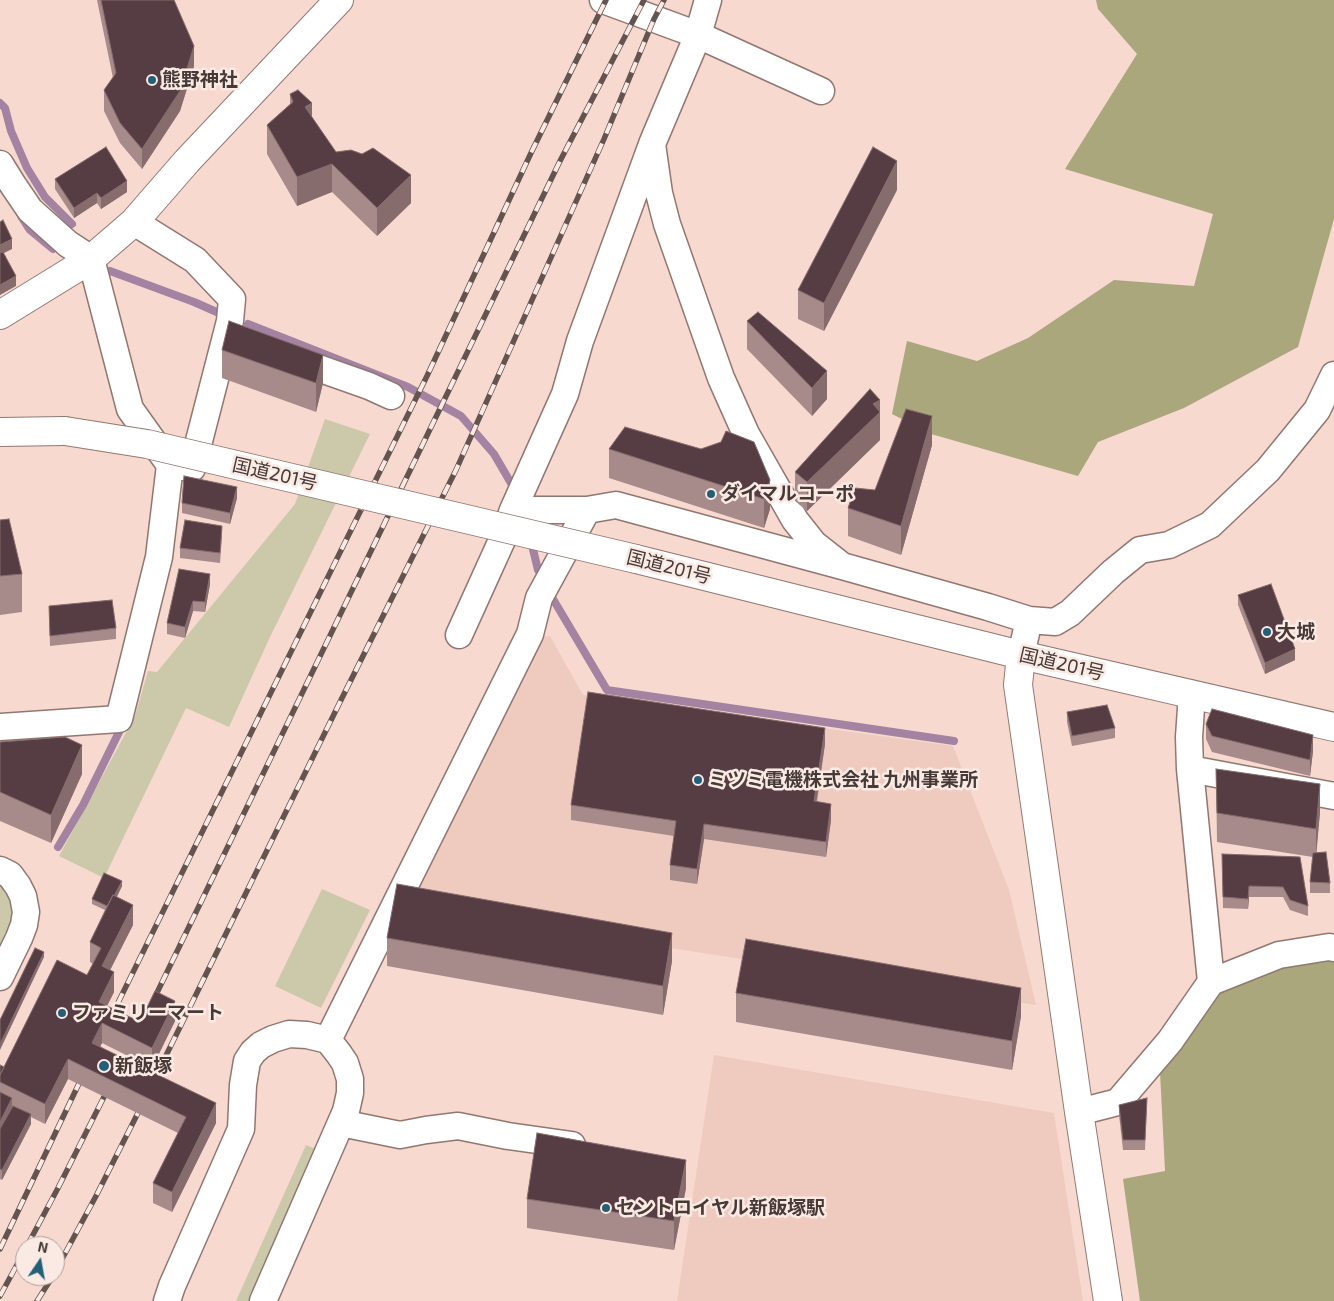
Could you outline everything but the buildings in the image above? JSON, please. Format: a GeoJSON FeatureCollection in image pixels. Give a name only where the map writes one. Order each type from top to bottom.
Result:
{"type":"FeatureCollection","features":[{"type":"Feature","properties":{"kind":"main road"},"geometry":{"type":"LineString","coordinates":[[0,315],[91,260],[134,222],[187,161],[339,0]]}},
{"type":"Feature","properties":{"kind":"main road","name":"国道201号"},"geometry":{"type":"LineString","coordinates":[[0,432],[65,432],[147,444],[636,559],[1021,655],[1334,727]]}},
{"type":"Feature","properties":{"kind":"main road"},"geometry":{"type":"LineString","coordinates":[[1021,655],[1018,685],[1108,1301]]}},
{"type":"Feature","properties":{"kind":"street"},"geometry":{"type":"LineString","coordinates":[[604,0],[698,35],[821,91]]}},
{"type":"Feature","properties":{"kind":"street"},"geometry":{"type":"LineString","coordinates":[[459,635],[565,394],[580,342],[652,144],[698,35],[708,0]]}},
{"type":"Feature","properties":{"kind":"street"},"geometry":{"type":"LineString","coordinates":[[652,144],[659,193],[667,224],[721,378],[746,434],[794,520],[814,544],[842,566]]}},
{"type":"Feature","properties":{"kind":"street"},"geometry":{"type":"LineString","coordinates":[[0,164],[30,210],[68,244],[91,260],[130,409],[170,465],[159,557],[119,719],[0,727]]}},
{"type":"Feature","properties":{"kind":"street"},"geometry":{"type":"LineString","coordinates":[[134,222],[195,260],[232,299],[230,321],[235,339],[192,468],[170,465]]}},
{"type":"Feature","properties":{"kind":"street"},"geometry":{"type":"LineString","coordinates":[[271,352],[369,386],[391,396]]}},
{"type":"Feature","properties":{"kind":"street"},"geometry":{"type":"LineString","coordinates":[[513,510],[587,510],[616,505],[842,566],[1029,620],[1055,622],[1070,613],[1113,572],[1140,550],[1169,544],[1210,525],[1268,470],[1317,410],[1334,375]]}},
{"type":"Feature","properties":{"kind":"street"},"geometry":{"type":"LineString","coordinates":[[328,1040],[530,634],[539,598],[587,510]]}},
{"type":"Feature","properties":{"kind":"street"},"geometry":{"type":"LineString","coordinates":[[1021,655],[1029,620]]}},
{"type":"Feature","properties":{"kind":"street"},"geometry":{"type":"LineString","coordinates":[[1192,694],[1189,738],[1190,769],[1210,982]]}},
{"type":"Feature","properties":{"kind":"street"},"geometry":{"type":"LineString","coordinates":[[1190,769],[1334,796]]}},
{"type":"Feature","properties":{"kind":"street"},"geometry":{"type":"LineString","coordinates":[[0,870],[10,875],[18,886],[23,896],[26,912],[19,938],[0,977]]}},
{"type":"Feature","properties":{"kind":"street"},"geometry":{"type":"LineString","coordinates":[[1079,1112],[1118,1102],[1170,1041],[1210,982],[1279,955],[1329,947],[1334,948]]}},
{"type":"Feature","properties":{"kind":"street"},"geometry":{"type":"LineString","coordinates":[[167,1301],[241,1128],[243,1086],[247,1061],[261,1045],[288,1034],[307,1035],[328,1040],[345,1062],[350,1079],[350,1093],[341,1123],[263,1301]]}},
{"type":"Feature","properties":{"kind":"street"},"geometry":{"type":"LineString","coordinates":[[341,1123],[400,1135],[458,1126],[508,1136],[595,1149]]}},
{"type":"Feature","properties":{"kind":"shaded area"},"geometry":{"type":"Polygon","coordinates":[[[1096,0],[1334,0],[1334,219],[1298,347],[1184,408],[1098,442],[1078,476],[931,434],[892,414],[907,341],[977,361],[1028,338],[1114,280],[1194,286],[1213,214],[1065,169],[1137,54],[1098,9],[1096,0]]]}},
{"type":"Feature","properties":{"kind":"shaded area"},"geometry":{"type":"Polygon","coordinates":[[[325,419],[370,434],[270,637],[229,727],[186,708],[104,878],[59,856],[135,716],[148,671],[157,672],[295,504],[325,419]]]}},
{"type":"Feature","properties":{"kind":"shaded area"},"geometry":{"type":"Polygon","coordinates":[[[550,636],[583,695],[953,746],[1009,890],[1036,1005],[408,907],[541,637],[550,636]]]}},
{"type":"Feature","properties":{"kind":"shaded area"},"geometry":{"type":"Polygon","coordinates":[[[0,881],[13,904],[15,922],[0,951],[0,881]]]}},
{"type":"Feature","properties":{"kind":"shaded area"},"geometry":{"type":"Polygon","coordinates":[[[322,889],[370,910],[321,1008],[275,986],[322,889]]]}},
{"type":"Feature","properties":{"kind":"shaded area"},"geometry":{"type":"Polygon","coordinates":[[[1334,956],[1334,1301],[1140,1301],[1123,1179],[1165,1171],[1160,1072],[1217,990],[1282,962],[1334,956]]]}},
{"type":"Feature","properties":{"kind":"shaded area"},"geometry":{"type":"Polygon","coordinates":[[[714,1055],[1054,1113],[1083,1301],[677,1301],[714,1055]]]}},
{"type":"Feature","properties":{"kind":"shaded area"},"geometry":{"type":"Polygon","coordinates":[[[306,1145],[321,1151],[253,1301],[236,1301],[306,1145]]]}},
{"type":"Feature","properties":{"kind":"waterway"},"geometry":{"type":"LineString","coordinates":[[0,103],[5,108],[11,131],[27,168],[45,197],[72,224]]}},
{"type":"Feature","properties":{"kind":"waterway"},"geometry":{"type":"LineString","coordinates":[[21,216],[30,230],[53,249]]}},
{"type":"Feature","properties":{"kind":"waterway"},"geometry":{"type":"LineString","coordinates":[[110,271],[219,313]]}},
{"type":"Feature","properties":{"kind":"waterway"},"geometry":{"type":"LineString","coordinates":[[248,324],[408,387],[461,416],[494,454],[515,490]]}},
{"type":"Feature","properties":{"kind":"waterway"},"geometry":{"type":"LineString","coordinates":[[531,541],[538,570]]}},
{"type":"Feature","properties":{"kind":"waterway"},"geometry":{"type":"LineString","coordinates":[[553,599],[607,690],[954,741]]}},
{"type":"Feature","properties":{"kind":"waterway"},"geometry":{"type":"LineString","coordinates":[[58,847],[83,805],[123,724]]}},
{"type":"Feature","properties":{"kind":"railway"},"geometry":{"type":"LineString","coordinates":[[108,1023],[427,376],[531,153],[606,0]]}},
{"type":"Feature","properties":{"kind":"railway"},"geometry":{"type":"LineString","coordinates":[[152,1003],[560,161],[644,0]]}},
{"type":"Feature","properties":{"kind":"railway"},"geometry":{"type":"LineString","coordinates":[[151,1086],[456,470],[664,0]]}},
{"type":"Feature","properties":{"kind":"railway"},"geometry":{"type":"LineString","coordinates":[[0,1249],[84,1073]]}},
{"type":"Feature","properties":{"kind":"railway"},"geometry":{"type":"LineString","coordinates":[[32,1236],[110,1085]]}},
{"type":"Feature","properties":{"kind":"railway"},"geometry":{"type":"LineString","coordinates":[[65,1253],[144,1101]]}},
{"type":"Feature","properties":{"kind":"railway"},"geometry":{"type":"LineString","coordinates":[[0,1296],[15,1268]]}},
{"type":"Feature","properties":{"kind":"railway"},"geometry":{"type":"LineString","coordinates":[[37,1301],[47,1286]]}},
{"type":"Feature","properties":{"kind":"place","name":"熊野神社"},"geometry":{"type":"Point","coordinates":[152,80]}},
{"type":"Feature","properties":{"kind":"place","name":"ダイマルコーポ"},"geometry":{"type":"Point","coordinates":[711,494]}},
{"type":"Feature","properties":{"kind":"place","name":"大城"},"geometry":{"type":"Point","coordinates":[1267,632]}},
{"type":"Feature","properties":{"kind":"place","name":"ミツミ電機株式会社 九州事業所"},"geometry":{"type":"Point","coordinates":[698,780]}},
{"type":"Feature","properties":{"kind":"place","name":"ファミリーマート"},"geometry":{"type":"Point","coordinates":[62,1013]}},
{"type":"Feature","properties":{"kind":"place","name":"新飯塚"},"geometry":{"type":"Point","coordinates":[104,1066]}},
{"type":"Feature","properties":{"kind":"place","name":"セントロイヤル新飯塚駅"},"geometry":{"type":"Point","coordinates":[606,1208]}}]}
